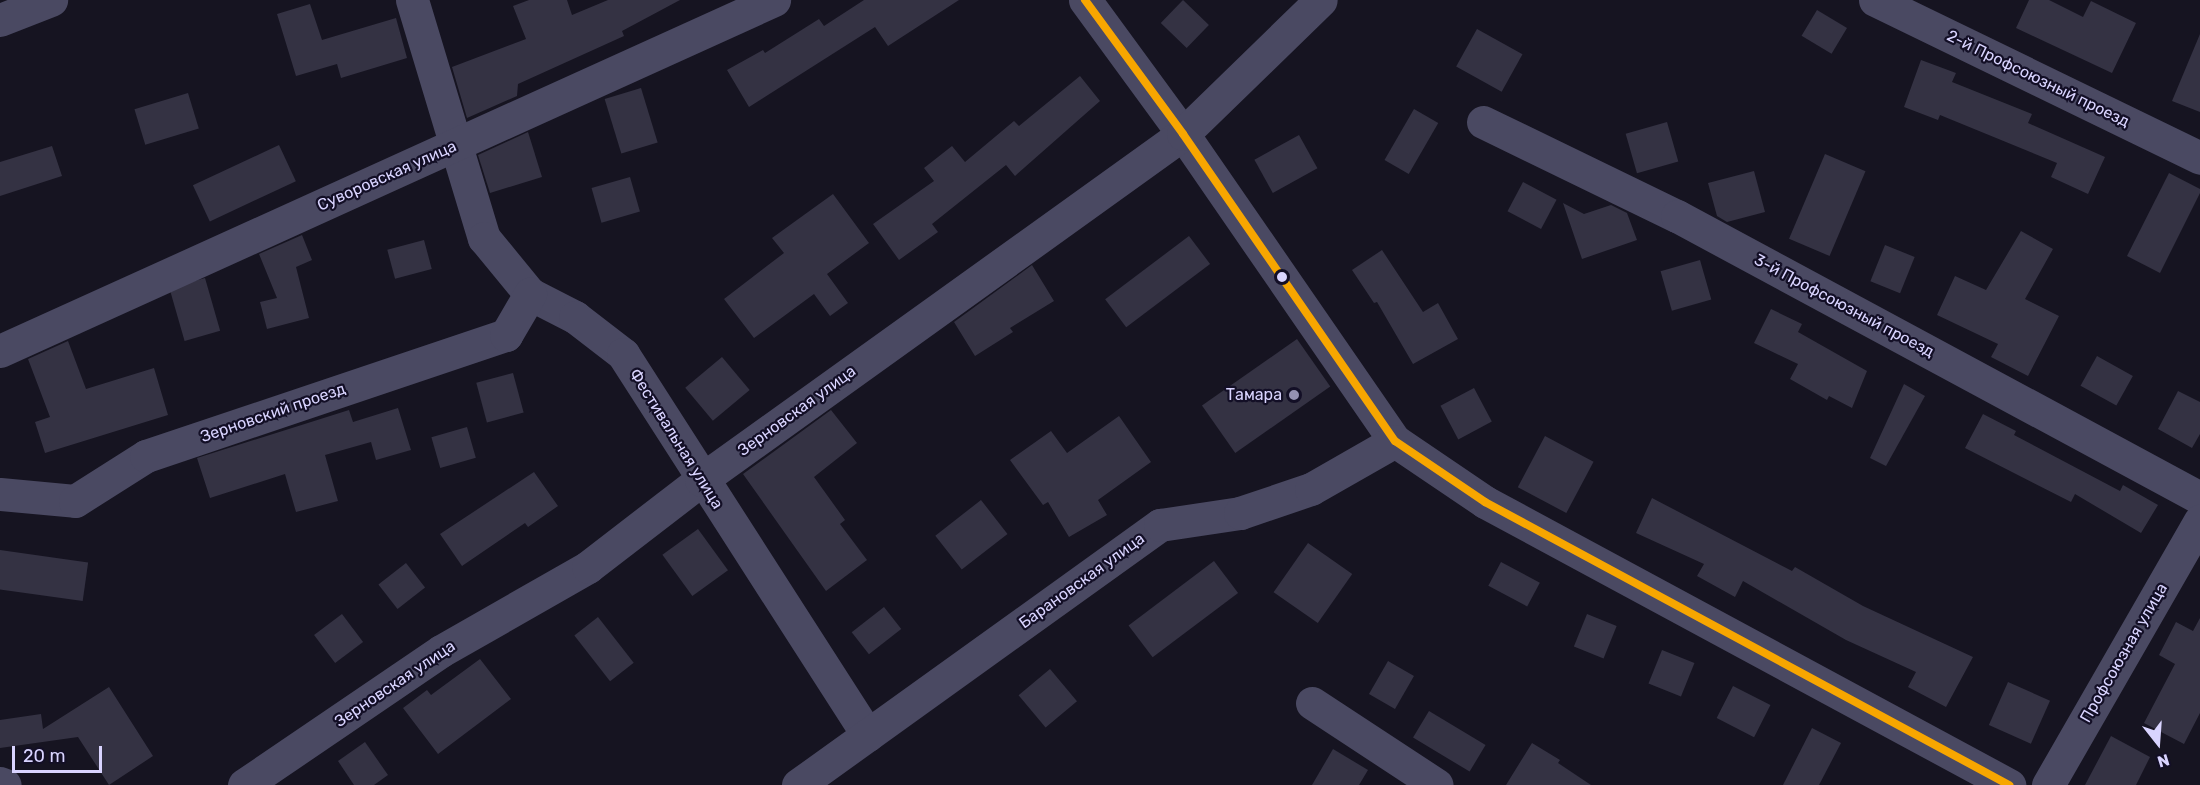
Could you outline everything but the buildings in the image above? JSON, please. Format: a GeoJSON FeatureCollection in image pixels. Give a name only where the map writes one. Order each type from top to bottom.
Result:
{"type":"FeatureCollection","features":[{"type":"Feature","properties":{"kind":"street"},"geometry":{"type":"LineString","coordinates":[[0,20],[51,0]]}},
{"type":"Feature","properties":{"kind":"street","name":"Фестивальная улица"},"geometry":{"type":"LineString","coordinates":[[412,0],[484,238],[530,294],[575,317],[623,354],[662,409],[701,480],[868,735]]}},
{"type":"Feature","properties":{"kind":"street","name":"Суворовская улица"},"geometry":{"type":"LineString","coordinates":[[0,351],[774,0]]}},
{"type":"Feature","properties":{"kind":"street"},"geometry":{"type":"LineString","coordinates":[[1085,0],[1183,134],[1395,441],[1485,502],[2009,785]]}},
{"type":"Feature","properties":{"kind":"street","name":"Зерновская улица"},"geometry":{"type":"LineString","coordinates":[[244,785],[441,651],[588,567],[701,480],[1183,134],[1321,0]]}},
{"type":"Feature","properties":{"kind":"street","name":"2-й Профсоюзный проезд"},"geometry":{"type":"LineString","coordinates":[[1875,0],[2200,158]]}},
{"type":"Feature","properties":{"kind":"street","name":"3-й Профсоюзный проезд"},"geometry":{"type":"LineString","coordinates":[[1483,122],[1677,216],[2200,498]]}},
{"type":"Feature","properties":{"kind":"street","name":"Зерновский проезд"},"geometry":{"type":"LineString","coordinates":[[0,494],[75,501],[146,456],[506,335],[530,294]]}},
{"type":"Feature","properties":{"kind":"street","name":"Барановская улица"},"geometry":{"type":"LineString","coordinates":[[798,785],[1160,525],[1240,513],[1311,489],[1395,441]]}},
{"type":"Feature","properties":{"kind":"street","name":"Профсоюзная улица"},"geometry":{"type":"LineString","coordinates":[[2048,785],[2200,521]]}},
{"type":"Feature","properties":{"kind":"street"},"geometry":{"type":"LineString","coordinates":[[1312,703],[1437,785]]}},
{"type":"Feature","properties":{"kind":"street"},"geometry":{"type":"LineString","coordinates":[[0,783],[5,785]]}},
{"type":"Feature","properties":{"kind":"transit line"},"geometry":{"type":"LineString","coordinates":[[1085,0],[1183,134],[1395,441],[1485,502],[2009,785]]}},
{"type":"Feature","properties":{"kind":"place","name":"Тамара"},"geometry":{"type":"Point","coordinates":[1294,395]}}]}
